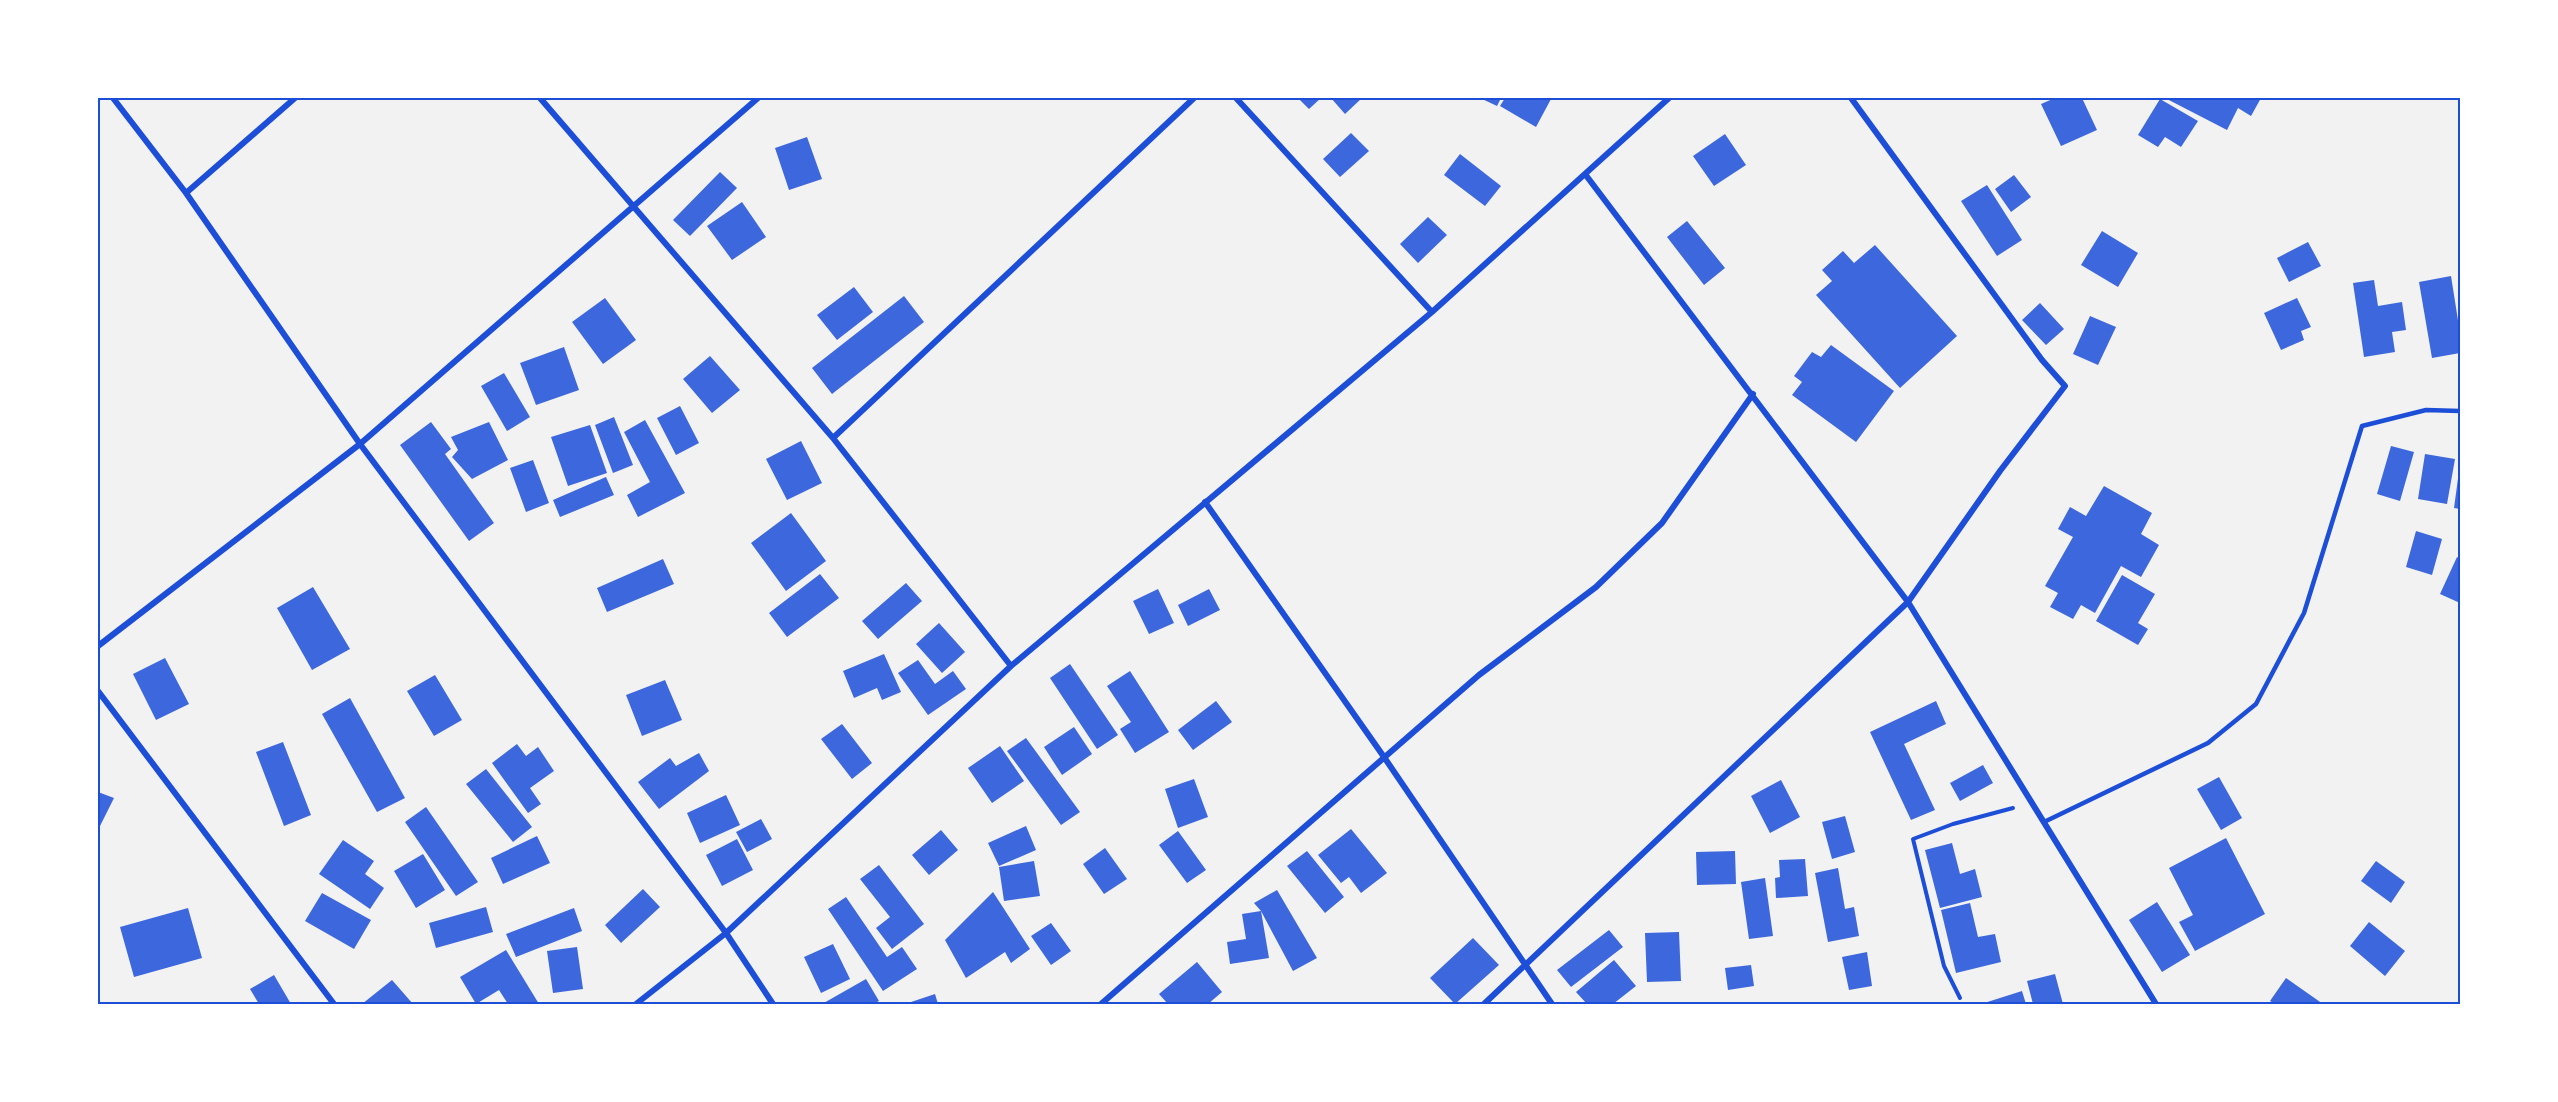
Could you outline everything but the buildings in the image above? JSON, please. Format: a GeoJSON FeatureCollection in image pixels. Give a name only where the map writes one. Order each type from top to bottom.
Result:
{"type":"FeatureCollection","features":[{"type":"Feature","properties":{"kind":"street"},"geometry":{"type":"LineString","coordinates":[[112,98],[186,193],[360,444],[726,933],[773,1005]]}},
{"type":"Feature","properties":{"kind":"street"},"geometry":{"type":"LineString","coordinates":[[186,193],[295,98]]}},
{"type":"Feature","properties":{"kind":"street"},"geometry":{"type":"LineString","coordinates":[[540,98],[833,438],[1011,666]]}},
{"type":"Feature","properties":{"kind":"street"},"geometry":{"type":"LineString","coordinates":[[98,646],[360,444],[758,98]]}},
{"type":"Feature","properties":{"kind":"street"},"geometry":{"type":"LineString","coordinates":[[833,438],[1194,98]]}},
{"type":"Feature","properties":{"kind":"street"},"geometry":{"type":"LineString","coordinates":[[1236,98],[1432,312]]}},
{"type":"Feature","properties":{"kind":"street"},"geometry":{"type":"LineString","coordinates":[[636,1005],[726,933],[1011,666],[1432,312],[1670,98]]}},
{"type":"Feature","properties":{"kind":"street"},"geometry":{"type":"LineString","coordinates":[[1484,1005],[1908,602],[2000,471],[2065,386],[2035,350],[1851,98]]}},
{"type":"Feature","properties":{"kind":"street"},"geometry":{"type":"LineString","coordinates":[[1585,174],[1908,602],[2156,1005]]}},
{"type":"Feature","properties":{"kind":"street"},"geometry":{"type":"LineString","coordinates":[[1101,1005],[1479,675],[1596,587],[1662,523],[1753,394]]}},
{"type":"Feature","properties":{"kind":"street"},"geometry":{"type":"LineString","coordinates":[[1205,502],[1384,757],[1552,1005]]}},
{"type":"Feature","properties":{"kind":"street"},"geometry":{"type":"LineString","coordinates":[[98,691],[334,1005]]}},
{"type":"Feature","properties":{"kind":"lane"},"geometry":{"type":"LineString","coordinates":[[2044,822],[2208,744],[2256,704],[2304,614],[2362,426],[2426,410],[2460,411]]}},
{"type":"Feature","properties":{"kind":"path"},"geometry":{"type":"LineString","coordinates":[[1960,998],[1944,966],[1913,839],[1953,824],[2031,802]]}}]}
